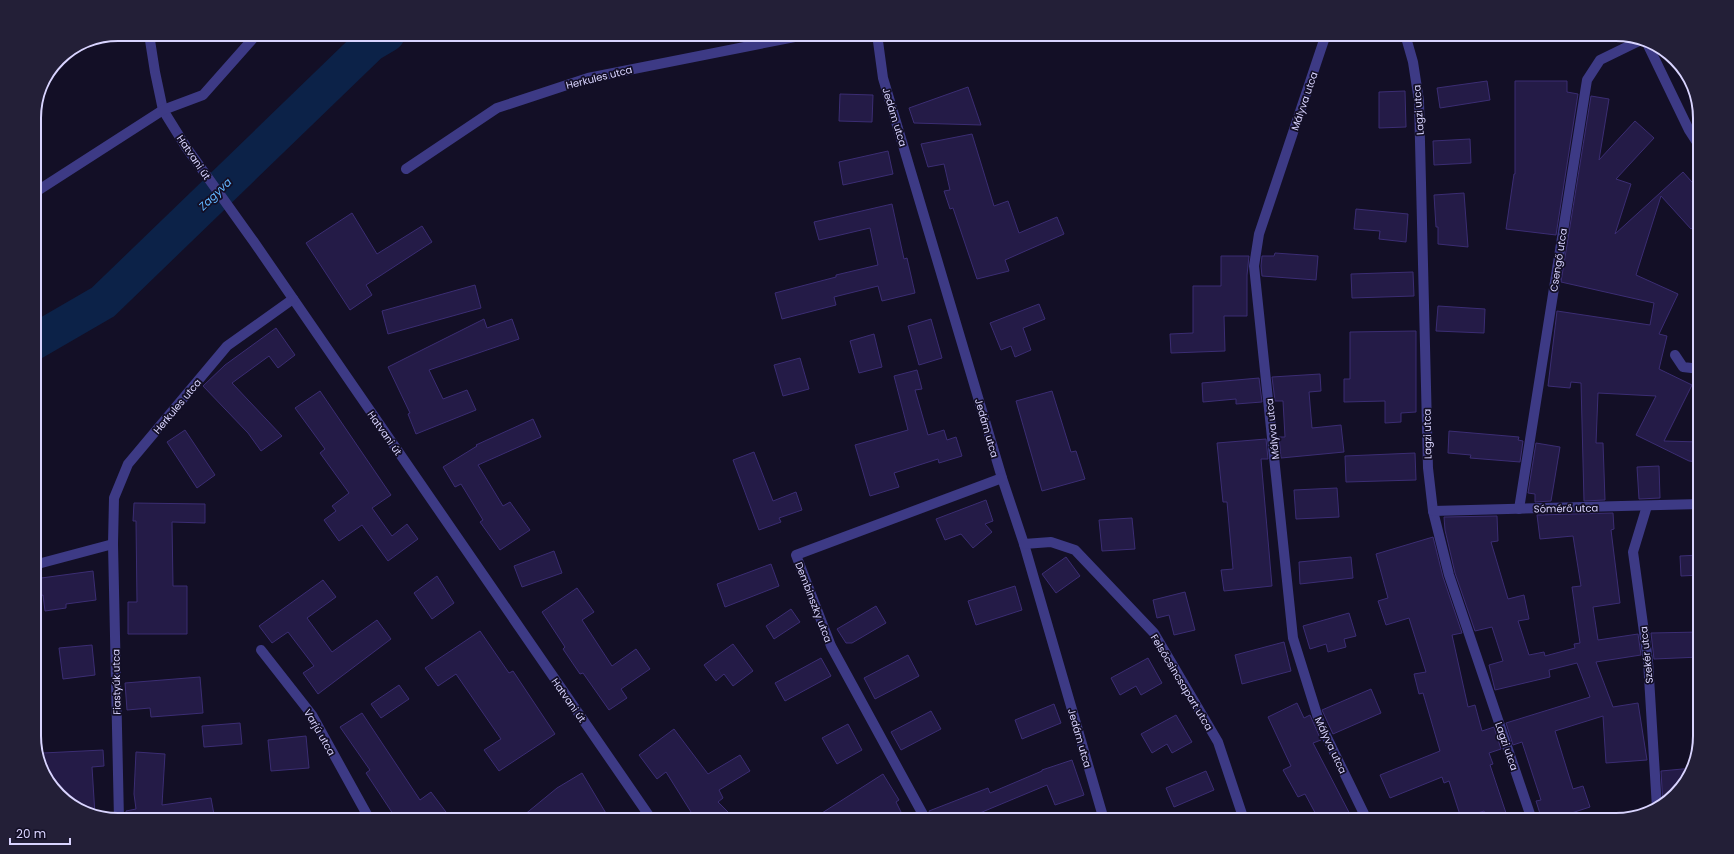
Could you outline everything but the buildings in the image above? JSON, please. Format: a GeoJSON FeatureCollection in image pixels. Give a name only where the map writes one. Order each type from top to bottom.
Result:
{"type":"FeatureCollection","features":[{"type":"Feature","properties":{"kind":"street","name":"Hatvani út"},"geometry":{"type":"LineString","coordinates":[[150,41],[163,110],[186,147],[254,242],[647,813]]}},
{"type":"Feature","properties":{"kind":"street"},"geometry":{"type":"LineString","coordinates":[[41,188],[163,110],[203,95],[251,41]]}},
{"type":"Feature","properties":{"kind":"street","name":"Herkules utca"},"geometry":{"type":"LineString","coordinates":[[406,169],[498,108],[505,105],[588,78],[775,41]]}},
{"type":"Feature","properties":{"kind":"street","name":"Jedám utca"},"geometry":{"type":"LineString","coordinates":[[878,41],[883,78],[1002,478],[1024,544],[1102,813]]}},
{"type":"Feature","properties":{"kind":"street","name":"Mályva utca"},"geometry":{"type":"LineString","coordinates":[[1324,41],[1259,234],[1254,266],[1294,638],[1319,721],[1364,813]]}},
{"type":"Feature","properties":{"kind":"street","name":"Lagzi utca"},"geometry":{"type":"LineString","coordinates":[[1407,41],[1414,62],[1419,101],[1428,468],[1433,511],[1449,575],[1530,813]]}},
{"type":"Feature","properties":{"kind":"street","name":"Csengő utca"},"geometry":{"type":"LineString","coordinates":[[1519,509],[1587,80],[1600,60],[1634,44]]}},
{"type":"Feature","properties":{"kind":"street"},"geometry":{"type":"LineString","coordinates":[[1650,49],[1693,136]]}},
{"type":"Feature","properties":{"kind":"street","name":"Herkules utca"},"geometry":{"type":"LineString","coordinates":[[113,544],[114,498],[128,464],[227,346],[293,299]]}},
{"type":"Feature","properties":{"kind":"street"},"geometry":{"type":"LineString","coordinates":[[1675,355],[1683,367],[1693,368]]}},
{"type":"Feature","properties":{"kind":"street","name":"Dembinszky utca"},"geometry":{"type":"LineString","coordinates":[[922,813],[831,646],[796,555],[1002,478]]}},
{"type":"Feature","properties":{"kind":"street","name":"Sómérő utca"},"geometry":{"type":"LineString","coordinates":[[1433,511],[1693,504]]}},
{"type":"Feature","properties":{"kind":"street","name":"Szekér utca"},"geometry":{"type":"LineString","coordinates":[[1647,506],[1633,552],[1648,661],[1657,801]]}},
{"type":"Feature","properties":{"kind":"street","name":"Felsőcsincsapart utca"},"geometry":{"type":"LineString","coordinates":[[1024,544],[1051,542],[1075,550],[1154,633],[1218,742],[1242,813]]}},
{"type":"Feature","properties":{"kind":"street"},"geometry":{"type":"LineString","coordinates":[[41,563],[113,544]]}},
{"type":"Feature","properties":{"kind":"street","name":"Fiastyúk utca"},"geometry":{"type":"LineString","coordinates":[[113,544],[119,813]]}},
{"type":"Feature","properties":{"kind":"street","name":"Varjú utca"},"geometry":{"type":"LineString","coordinates":[[261,650],[312,715],[366,813]]}},
{"type":"Feature","properties":{"kind":"waterway","name":"Zagyva"},"geometry":{"type":"LineString","coordinates":[[41,338],[103,302],[370,44],[375,41]]}}]}
